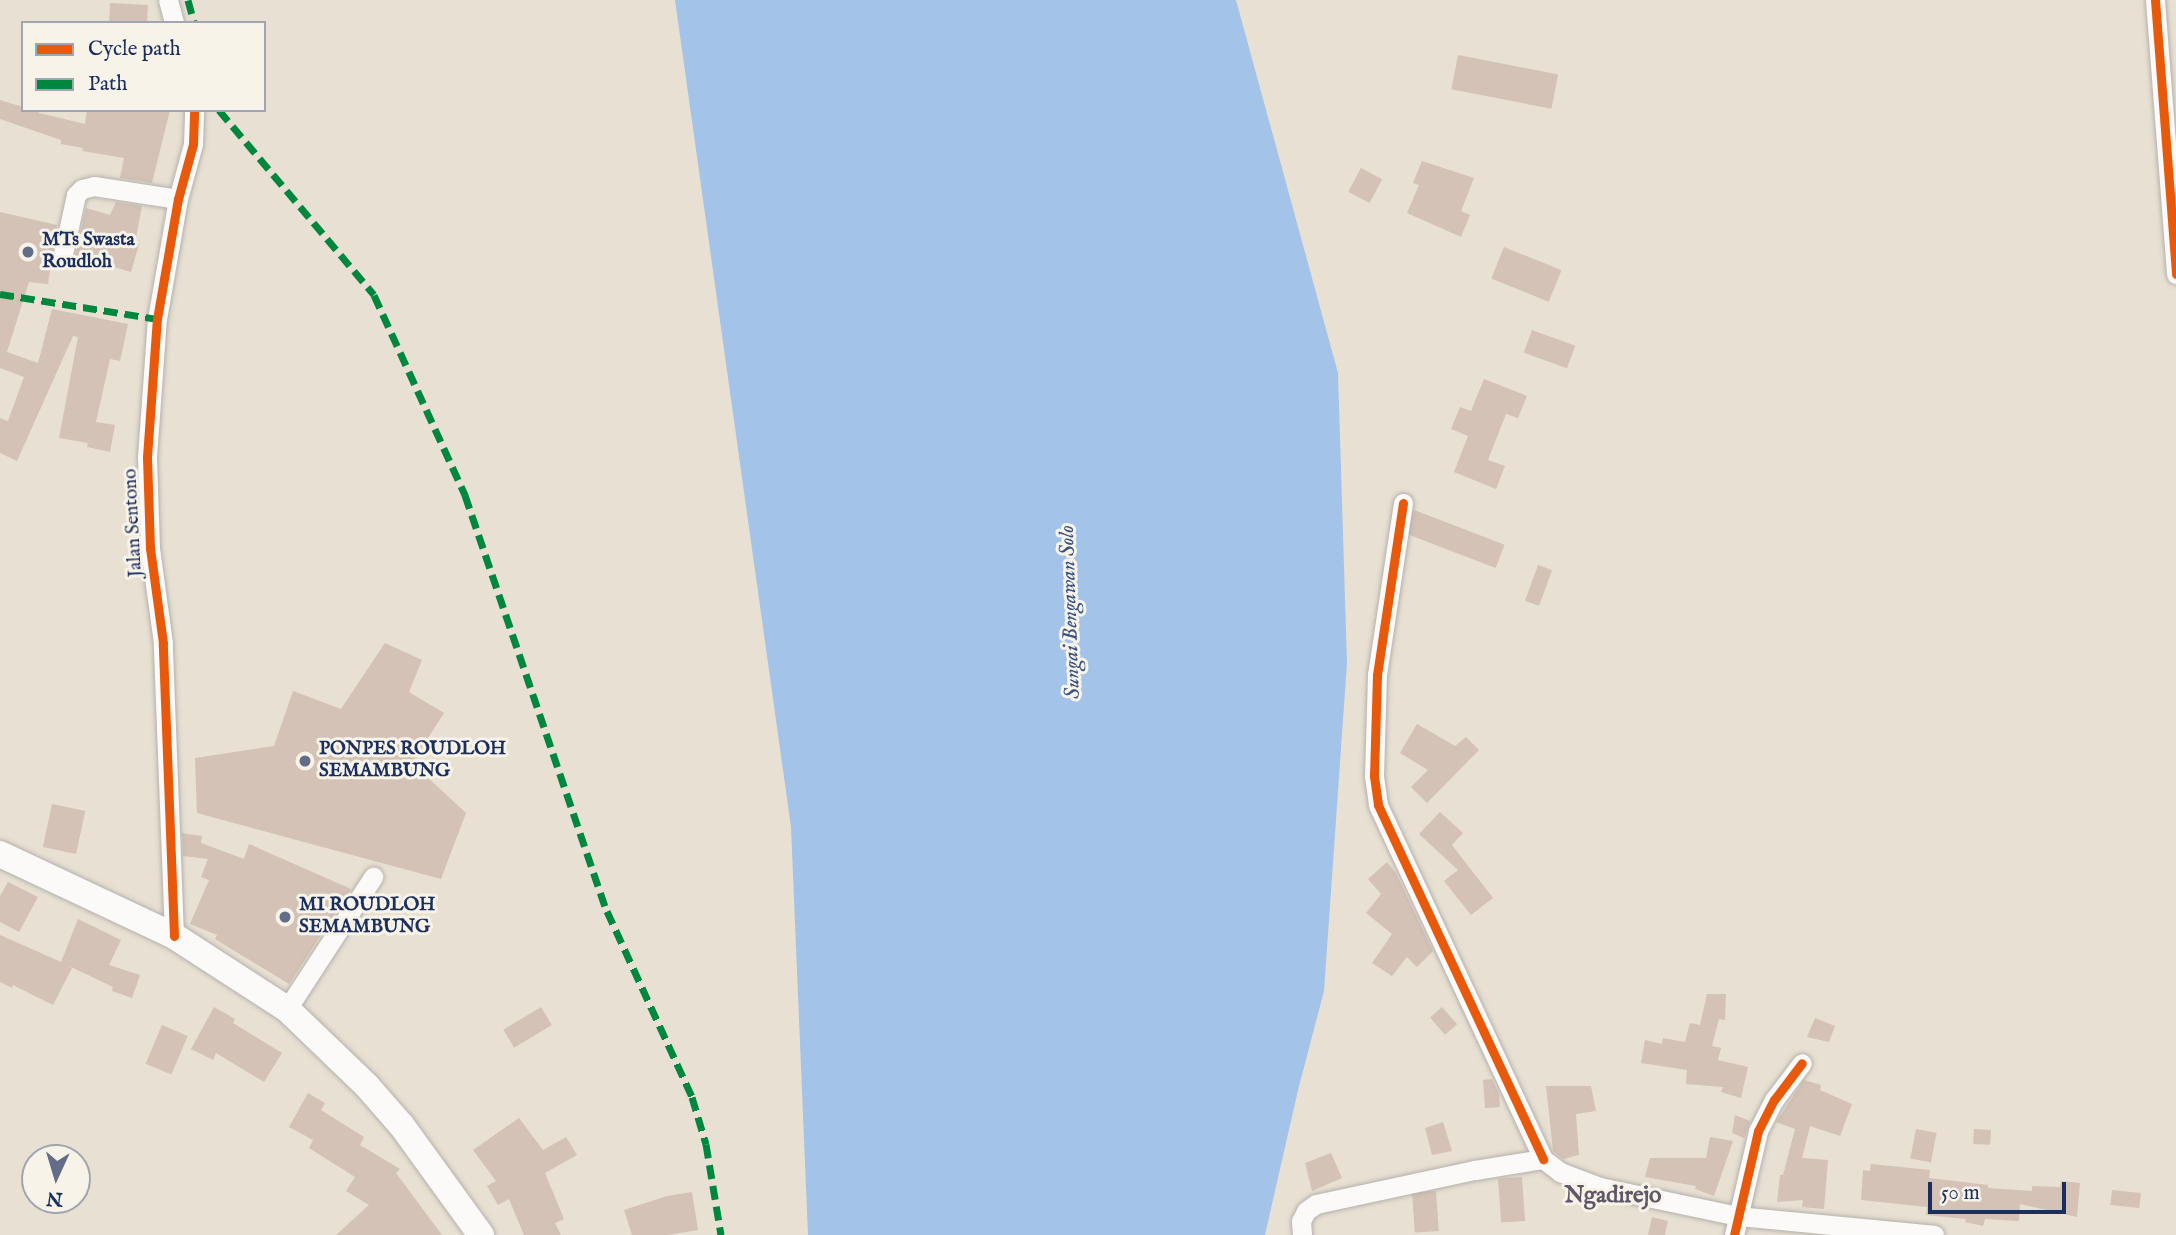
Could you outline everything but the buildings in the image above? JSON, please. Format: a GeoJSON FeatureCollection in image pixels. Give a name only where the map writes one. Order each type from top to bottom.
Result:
{"type":"FeatureCollection","features":[{"type":"Feature","properties":{"kind":"street"},"geometry":{"type":"LineString","coordinates":[[168,0],[173,21]]}},
{"type":"Feature","properties":{"kind":"street"},"geometry":{"type":"LineString","coordinates":[[2155,0],[2176,274]]}},
{"type":"Feature","properties":{"kind":"street","name":"Jalan Sentono"},"geometry":{"type":"LineString","coordinates":[[174,936],[163,643],[150,548],[147,457],[157,320],[178,199],[193,144],[194,112]]}},
{"type":"Feature","properties":{"kind":"street"},"geometry":{"type":"LineString","coordinates":[[64,254],[76,195],[82,189],[94,187],[178,199]]}},
{"type":"Feature","properties":{"kind":"street"},"geometry":{"type":"LineString","coordinates":[[1403,503],[1377,675],[1374,776],[1378,805],[1543,1159],[1560,1172],[1600,1187],[1736,1225],[1934,1235]]}},
{"type":"Feature","properties":{"kind":"street"},"geometry":{"type":"LineString","coordinates":[[0,854],[174,936],[287,1009],[367,1086],[402,1126],[481,1235]]}},
{"type":"Feature","properties":{"kind":"street"},"geometry":{"type":"LineString","coordinates":[[287,1009],[373,877]]}},
{"type":"Feature","properties":{"kind":"street"},"geometry":{"type":"LineString","coordinates":[[1736,1225],[1758,1130],[1773,1100],[1802,1063]]}},
{"type":"Feature","properties":{"kind":"street"},"geometry":{"type":"LineString","coordinates":[[1302,1235],[1301,1221],[1306,1211],[1317,1204],[1475,1170],[1543,1159]]}},
{"type":"Feature","properties":{"kind":"water","name":"Sungai Bengawan Solo"},"geometry":{"type":"Polygon","coordinates":[[[675,0],[1236,0],[1338,373],[1347,663],[1324,991],[1265,1235],[808,1235],[791,827],[675,0]]]}},
{"type":"Feature","properties":{"kind":"marked path"},"geometry":{"type":"LineString","coordinates":[[188,0],[193,21]]}},
{"type":"Feature","properties":{"kind":"marked path"},"geometry":{"type":"LineString","coordinates":[[221,112],[374,295],[465,495],[607,911],[692,1097],[706,1144],[721,1235]]}},
{"type":"Feature","properties":{"kind":"marked path"},"geometry":{"type":"LineString","coordinates":[[0,294],[157,319]]}},
{"type":"Feature","properties":{"kind":"cycle path"},"geometry":{"type":"LineString","coordinates":[[2155,0],[2176,274]]}},
{"type":"Feature","properties":{"kind":"cycle path"},"geometry":{"type":"LineString","coordinates":[[174,936],[163,643],[150,548],[147,457],[157,319],[178,199],[193,144],[194,112]]}},
{"type":"Feature","properties":{"kind":"cycle path"},"geometry":{"type":"LineString","coordinates":[[1403,503],[1377,675],[1374,776],[1378,805],[1543,1159]]}},
{"type":"Feature","properties":{"kind":"cycle path"},"geometry":{"type":"LineString","coordinates":[[1734,1235],[1758,1131],[1774,1100],[1802,1063]]}},
{"type":"Feature","properties":{"kind":"place","name":"MTs Swasta Roudloh"},"geometry":{"type":"Point","coordinates":[28,252]}},
{"type":"Feature","properties":{"kind":"place","name":"PONPES ROUDLOH SEMAMBUNG"},"geometry":{"type":"Point","coordinates":[305,761]}},
{"type":"Feature","properties":{"kind":"place","name":"MI ROUDLOH SEMAMBUNG"},"geometry":{"type":"Point","coordinates":[285,917]}},
{"type":"Feature","properties":{"kind":"district","name":"Ngadirejo"},"geometry":{"type":"Point","coordinates":[1613,1196]}}]}
